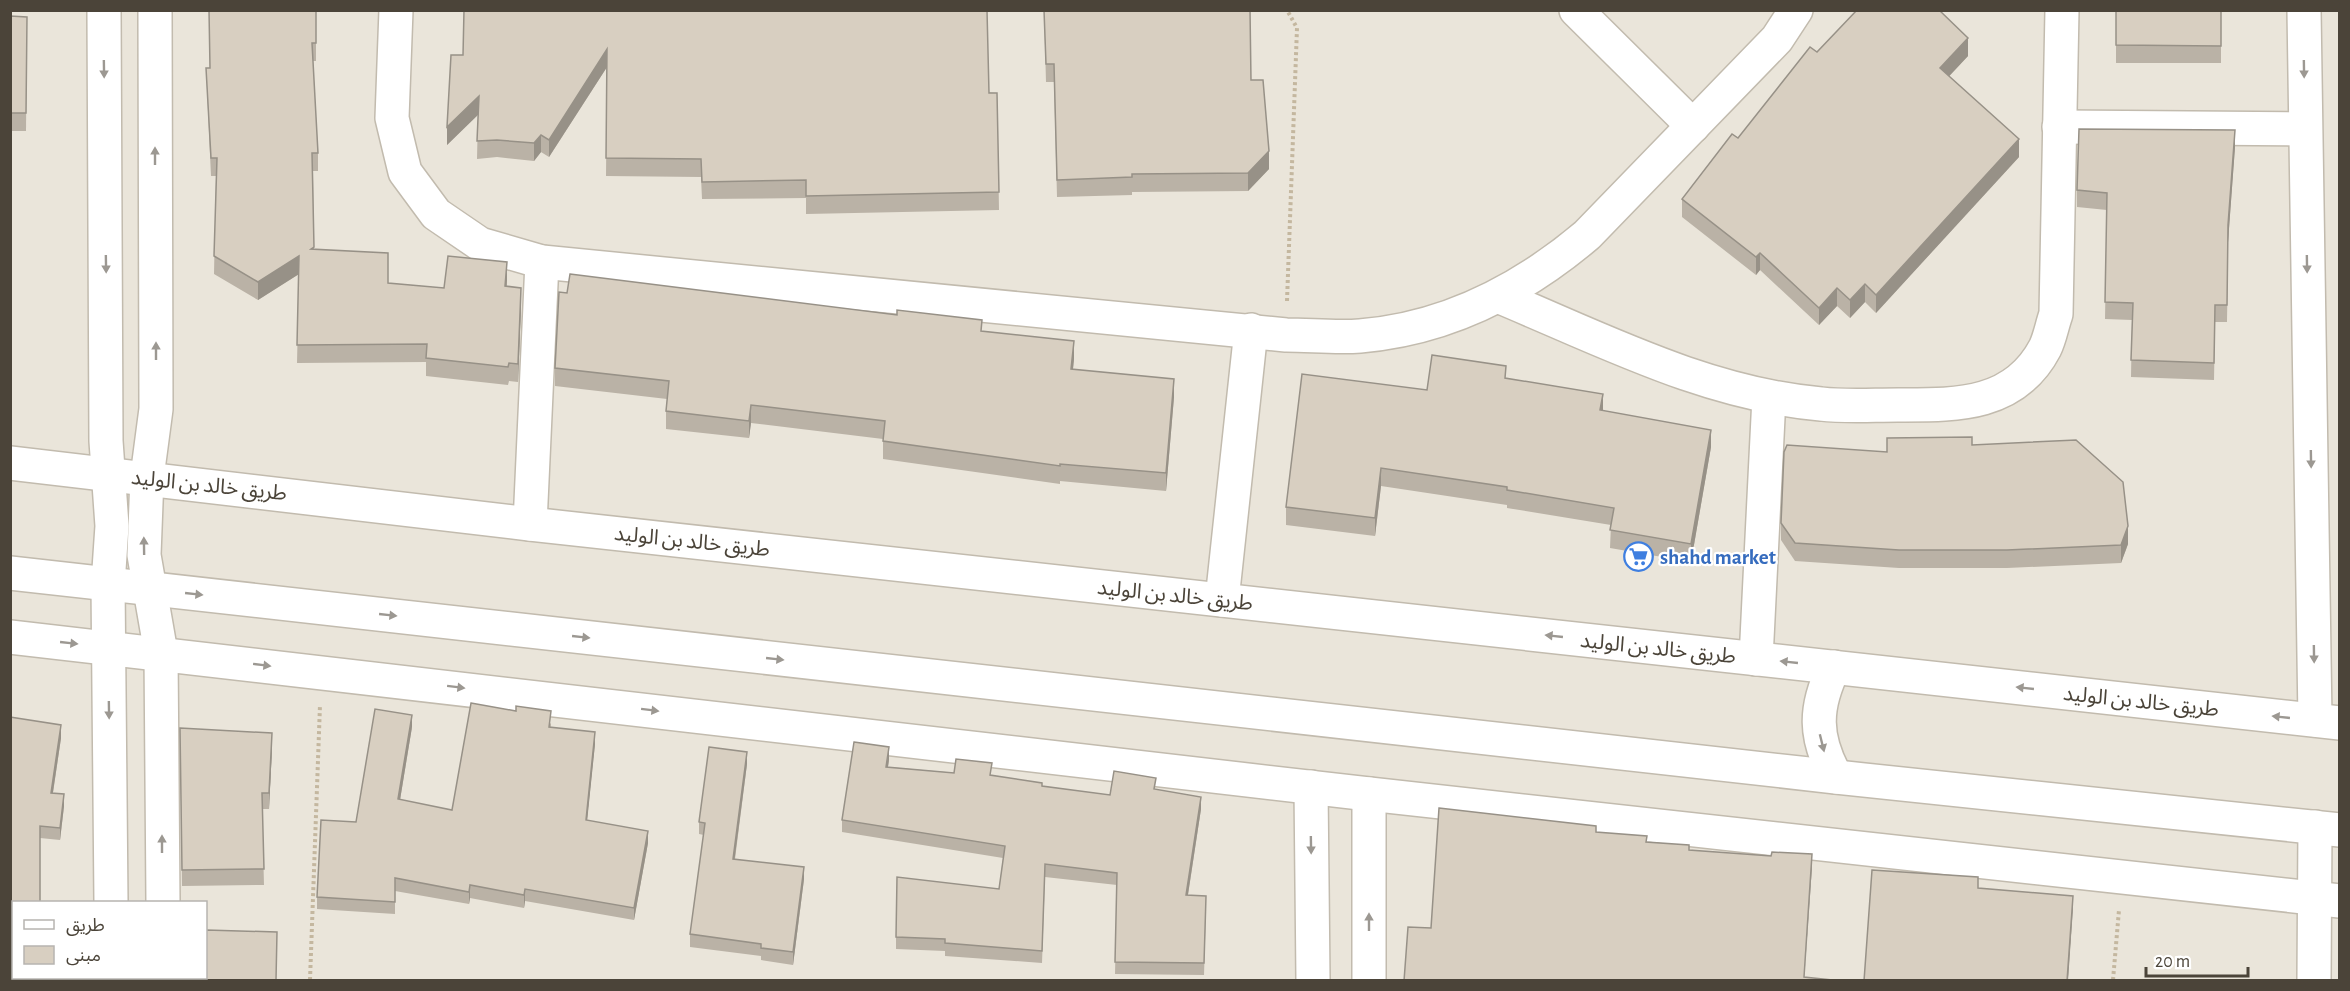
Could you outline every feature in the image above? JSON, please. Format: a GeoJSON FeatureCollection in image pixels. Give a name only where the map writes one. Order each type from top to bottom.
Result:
{"type":"FeatureCollection","features":[{"type":"Feature","properties":{"kind":"street"},"geometry":{"type":"LineString","coordinates":[[104,10],[107,474],[112,526],[108,584],[111,901]]}},
{"type":"Feature","properties":{"kind":"street"},"geometry":{"type":"LineString","coordinates":[[154,10],[156,409],[147,477],[144,555],[161,653],[163,901]]}},
{"type":"Feature","properties":{"kind":"street"},"geometry":{"type":"LineString","coordinates":[[396,10],[392,118],[405,172],[436,214],[480,244],[542,262],[1286,335],[1360,336],[1432,323],[1500,297],[1550,265],[1587,235],[1777,39],[1796,10]]}},
{"type":"Feature","properties":{"kind":"street"},"geometry":{"type":"LineString","coordinates":[[1576,10],[1693,126]]}},
{"type":"Feature","properties":{"kind":"street"},"geometry":{"type":"LineString","coordinates":[[1500,297],[1688,375],[1769,397],[1822,405],[1956,405],[1992,397],[2023,378],[2045,348],[2056,314],[2062,10]]}},
{"type":"Feature","properties":{"kind":"street"},"geometry":{"type":"LineString","coordinates":[[2304,10],[2305,129],[2327,722]]}},
{"type":"Feature","properties":{"kind":"street"},"geometry":{"type":"LineString","coordinates":[[2060,127],[2305,129]]}},
{"type":"Feature","properties":{"kind":"street"},"geometry":{"type":"LineString","coordinates":[[530,524],[542,262]]}},
{"type":"Feature","properties":{"kind":"street"},"geometry":{"type":"LineString","coordinates":[[1222,600],[1251,330]]}},
{"type":"Feature","properties":{"kind":"street"},"geometry":{"type":"LineString","coordinates":[[1756,658],[1769,397]]}},
{"type":"Feature","properties":{"kind":"street","name":"طريق خالد بن الوليد"},"geometry":{"type":"LineString","coordinates":[[10,463],[147,477],[530,524],[2327,722]]}},
{"type":"Feature","properties":{"kind":"street"},"geometry":{"type":"LineString","coordinates":[[10,573],[1836,777],[2327,829],[2328,900],[2314,981]]}},
{"type":"Feature","properties":{"kind":"street"},"geometry":{"type":"LineString","coordinates":[[10,637],[322,671],[1369,794],[2328,900]]}},
{"type":"Feature","properties":{"kind":"street"},"geometry":{"type":"LineString","coordinates":[[1834,667],[1824,688],[1819,711],[1819,734],[1825,757],[1836,777]]}},
{"type":"Feature","properties":{"kind":"street"},"geometry":{"type":"LineString","coordinates":[[1311,787],[1312,981]]}},
{"type":"Feature","properties":{"kind":"street"},"geometry":{"type":"LineString","coordinates":[[1369,794],[1369,981]]}},
{"type":"Feature","properties":{"kind":"path"},"geometry":{"type":"LineString","coordinates":[[1286,335],[1297,28],[1287,10]]}},
{"type":"Feature","properties":{"kind":"path"},"geometry":{"type":"LineString","coordinates":[[310,981],[322,671]]}},
{"type":"Feature","properties":{"kind":"path"},"geometry":{"type":"LineString","coordinates":[[2114,981],[2121,877]]}},
{"type":"Feature","properties":{"kind":"shaded area"},"geometry":{"type":"Polygon","coordinates":[[[10,11],[2339,11],[2339,980],[11,980],[10,11]]]}},
{"type":"Feature","properties":{"kind":"building"},"geometry":{"type":"Polygon","coordinates":[[[209,10],[316,10],[316,43],[312,43],[318,153],[312,153],[314,247],[311,249],[388,253],[388,283],[444,288],[448,256],[507,262],[505,286],[521,288],[518,364],[509,363],[508,367],[426,358],[427,344],[297,345],[299,256],[258,282],[214,256],[217,158],[211,158],[206,68],[210,68],[209,10]]]}},
{"type":"Feature","properties":{"kind":"building"},"geometry":{"type":"Polygon","coordinates":[[[464,10],[987,10],[989,93],[997,93],[999,192],[806,196],[806,180],[702,182],[701,159],[606,158],[607,49],[549,140],[541,135],[534,143],[477,141],[479,96],[447,127],[451,55],[463,55],[464,10]]]}},
{"type":"Feature","properties":{"kind":"building"},"geometry":{"type":"Polygon","coordinates":[[[1044,10],[1250,10],[1251,80],[1263,80],[1269,151],[1248,173],[1132,174],[1132,177],[1057,180],[1054,64],[1046,64],[1044,10]]]}},
{"type":"Feature","properties":{"kind":"building"},"geometry":{"type":"Polygon","coordinates":[[[1857,10],[1939,10],[1968,38],[1940,68],[2019,139],[1876,295],[1865,284],[1850,300],[1837,288],[1819,308],[1760,253],[1756,257],[1682,199],[1732,134],[1738,138],[1810,47],[1817,52],[1857,10]]]}},
{"type":"Feature","properties":{"kind":"building"},"geometry":{"type":"Polygon","coordinates":[[[2116,10],[2221,10],[2221,46],[2116,45],[2116,10]]]}},
{"type":"Feature","properties":{"kind":"building"},"geometry":{"type":"Polygon","coordinates":[[[10,16],[27,17],[26,113],[10,113],[10,16]]]}},
{"type":"Feature","properties":{"kind":"building"},"geometry":{"type":"Polygon","coordinates":[[[2079,129],[2235,130],[2228,225],[2227,305],[2215,305],[2214,363],[2131,360],[2133,303],[2105,302],[2107,193],[2077,190],[2079,129]]]}},
{"type":"Feature","properties":{"kind":"building"},"geometry":{"type":"Polygon","coordinates":[[[570,274],[897,315],[897,310],[982,320],[981,331],[1074,341],[1071,369],[1174,379],[1166,473],[1060,464],[1060,466],[883,441],[885,421],[751,405],[749,421],[666,411],[669,381],[555,368],[559,292],[567,293],[570,274]]]}},
{"type":"Feature","properties":{"kind":"building"},"geometry":{"type":"Polygon","coordinates":[[[1432,355],[1506,366],[1505,378],[1603,394],[1600,410],[1711,430],[1691,544],[1610,530],[1614,508],[1507,490],[1507,487],[1381,468],[1375,518],[1286,507],[1302,374],[1427,390],[1432,355]]]}},
{"type":"Feature","properties":{"kind":"building"},"geometry":{"type":"Polygon","coordinates":[[[1972,437],[1972,445],[2076,440],[2123,482],[2128,526],[2121,545],[2007,550],[1899,550],[1795,543],[1781,523],[1784,452],[1787,445],[1887,452],[1887,438],[1972,437]]]}},
{"type":"Feature","properties":{"kind":"building"},"geometry":{"type":"Polygon","coordinates":[[[471,703],[516,711],[516,706],[551,711],[549,727],[595,732],[586,820],[648,831],[634,908],[525,889],[524,895],[470,885],[469,892],[395,878],[395,902],[317,897],[321,820],[356,822],[375,709],[412,715],[398,799],[452,810],[471,703]]]}},
{"type":"Feature","properties":{"kind":"building"},"geometry":{"type":"Polygon","coordinates":[[[10,717],[61,725],[51,793],[64,794],[60,828],[40,826],[40,901],[12,901],[12,979],[60,979],[60,981],[10,981],[10,717]]]}},
{"type":"Feature","properties":{"kind":"building"},"geometry":{"type":"Polygon","coordinates":[[[180,728],[272,733],[269,793],[262,793],[264,869],[182,870],[180,728]]]}},
{"type":"Feature","properties":{"kind":"building"},"geometry":{"type":"Polygon","coordinates":[[[854,742],[889,747],[886,767],[954,773],[956,759],[992,763],[990,775],[1042,783],[1042,786],[1110,795],[1114,771],[1156,778],[1154,789],[1201,797],[1186,895],[1206,896],[1204,963],[1115,962],[1117,873],[1045,864],[1042,951],[945,943],[945,939],[896,937],[897,877],[999,889],[1005,846],[842,820],[854,742]]]}},
{"type":"Feature","properties":{"kind":"building"},"geometry":{"type":"Polygon","coordinates":[[[709,747],[747,752],[733,859],[804,867],[793,952],[761,948],[761,944],[690,934],[705,823],[699,822],[709,747]]]}},
{"type":"Feature","properties":{"kind":"building"},"geometry":{"type":"Polygon","coordinates":[[[1439,808],[1596,826],[1596,832],[1647,836],[1646,842],[1689,845],[1689,850],[1771,856],[1772,852],[1812,854],[1804,977],[1842,981],[1404,981],[1408,927],[1431,928],[1439,808]]]}},
{"type":"Feature","properties":{"kind":"building"},"geometry":{"type":"Polygon","coordinates":[[[1872,870],[1978,877],[1978,888],[2073,896],[2067,981],[1864,981],[1872,870]]]}},
{"type":"Feature","properties":{"kind":"building"},"geometry":{"type":"Polygon","coordinates":[[[207,930],[277,932],[276,980],[282,981],[200,981],[200,979],[207,979],[207,930]]]}},
{"type":"Feature","properties":{"kind":"place","name":"shahd market"},"geometry":{"type":"Point","coordinates":[1639,557]}}]}
